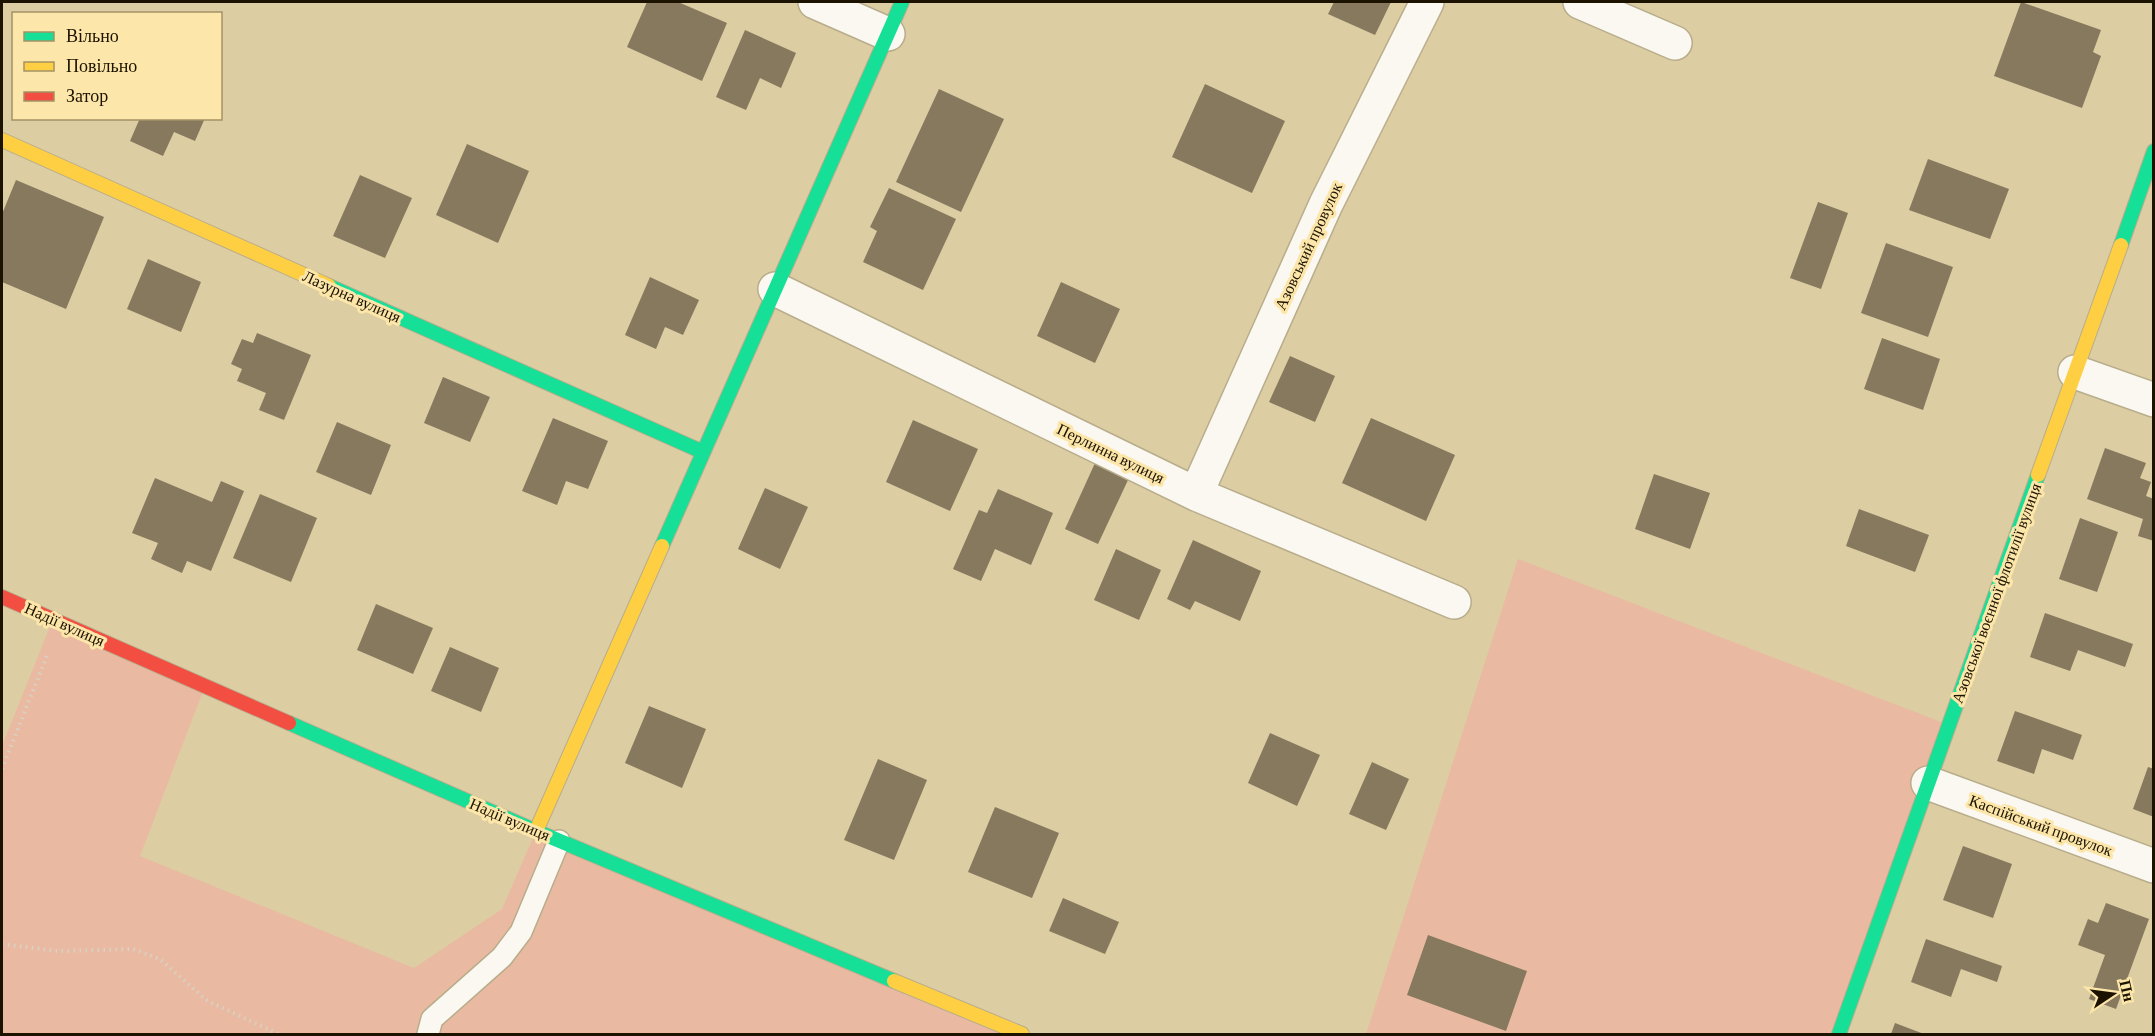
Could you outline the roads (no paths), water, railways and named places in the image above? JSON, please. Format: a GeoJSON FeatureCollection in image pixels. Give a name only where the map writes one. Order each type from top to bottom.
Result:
{"type":"FeatureCollection","features":[{"type":"Feature","properties":{"kind":"street"},"geometry":{"type":"LineString","coordinates":[[815,2],[888,34]]}},
{"type":"Feature","properties":{"kind":"street"},"geometry":{"type":"LineString","coordinates":[[536,831],[902,2]]}},
{"type":"Feature","properties":{"kind":"street","name":"Азовський провулок"},"geometry":{"type":"LineString","coordinates":[[1196,494],[1326,204],[1427,2]]}},
{"type":"Feature","properties":{"kind":"street"},"geometry":{"type":"LineString","coordinates":[[1580,2],[1675,43]]}},
{"type":"Feature","properties":{"kind":"street","name":"Лазурна вулиця"},"geometry":{"type":"LineString","coordinates":[[2,140],[703,452]]}},
{"type":"Feature","properties":{"kind":"street","name":"Азовської воєнної флотилії вулиця"},"geometry":{"type":"LineString","coordinates":[[1839,1035],[2154,151]]}},
{"type":"Feature","properties":{"kind":"street","name":"Перлинна вулиця"},"geometry":{"type":"LineString","coordinates":[[775,289],[1196,494],[1454,602]]}},
{"type":"Feature","properties":{"kind":"street"},"geometry":{"type":"LineString","coordinates":[[2075,372],[2154,400]]}},
{"type":"Feature","properties":{"kind":"street","name":"Надії вулиця"},"geometry":{"type":"LineString","coordinates":[[2,597],[559,841],[1022,1035]]}},
{"type":"Feature","properties":{"kind":"street","name":"Каспійський провулок"},"geometry":{"type":"LineString","coordinates":[[1928,783],[2154,866]]}},
{"type":"Feature","properties":{"kind":"lane"},"geometry":{"type":"LineString","coordinates":[[428,1035],[432,1019],[502,957],[521,933],[559,841]]}}]}
